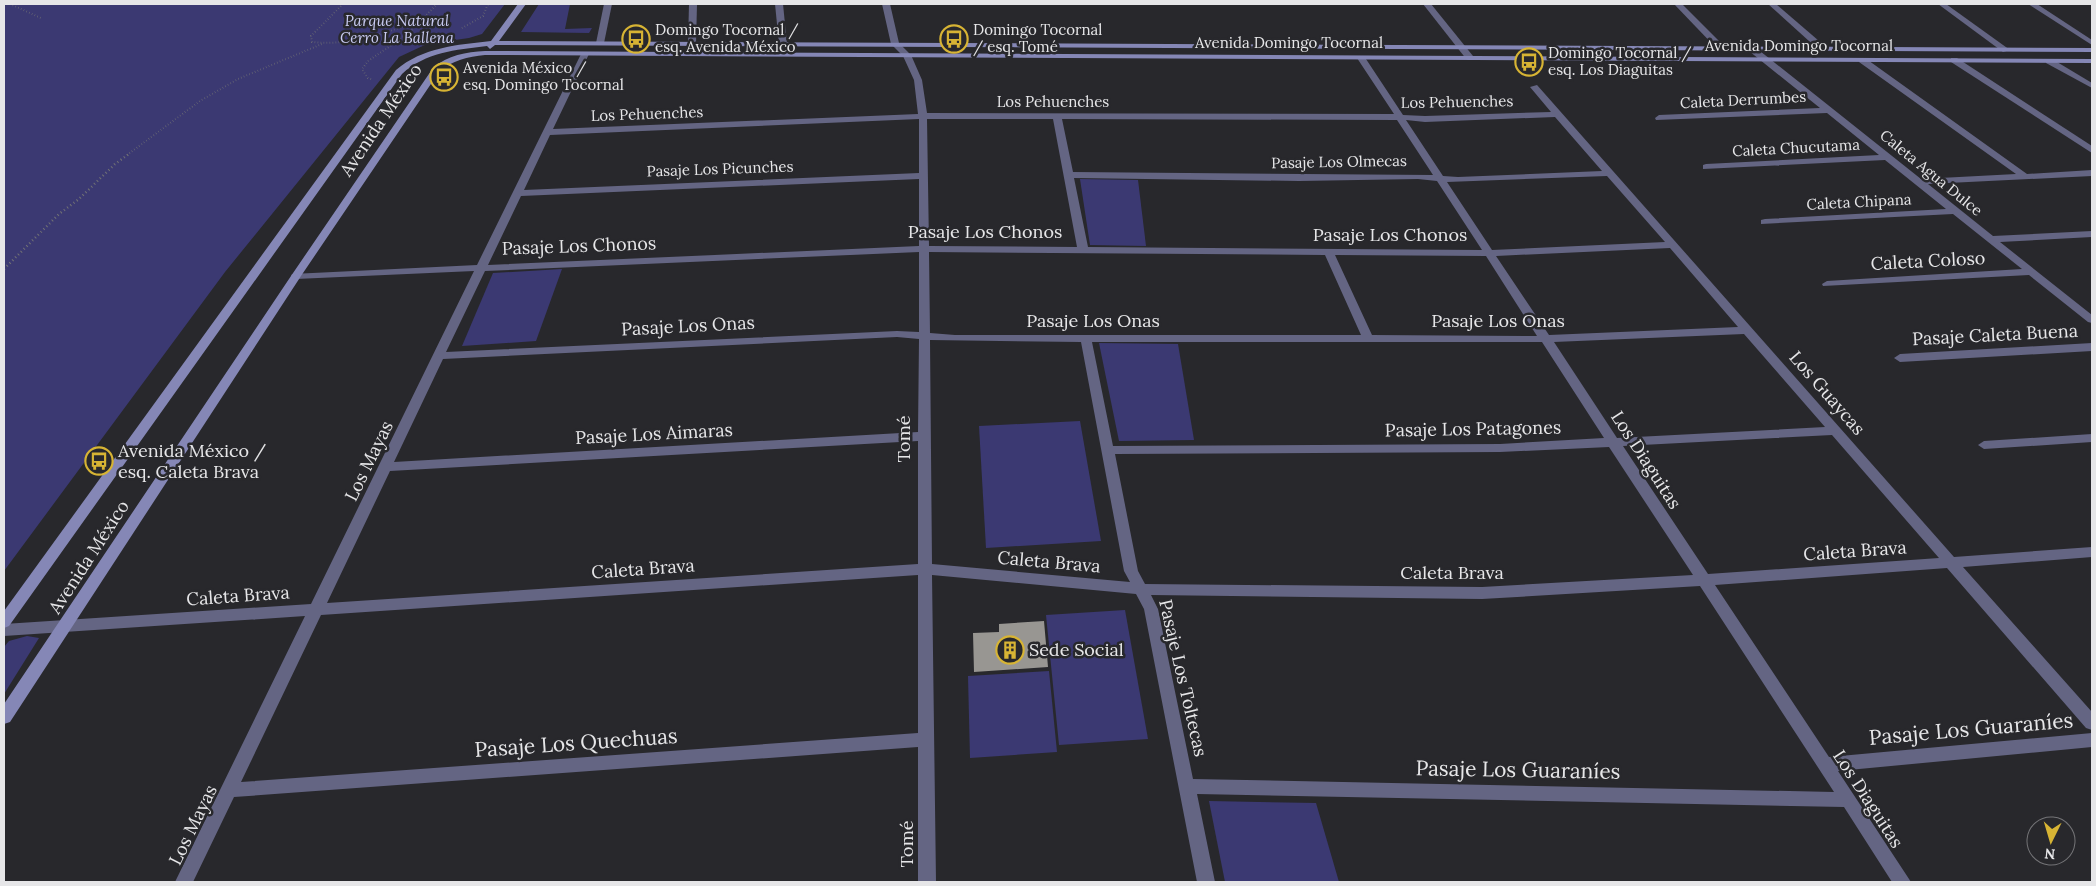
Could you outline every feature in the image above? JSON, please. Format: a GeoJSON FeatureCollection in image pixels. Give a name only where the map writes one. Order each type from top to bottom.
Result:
{"type":"FeatureCollection","features":[{"type":"Feature","properties":{"kind":"main road"},"geometry":{"type":"LineString","coordinates":[[485,53],[522,4]]}},
{"type":"Feature","properties":{"kind":"main road","name":"Avenida Domingo Tocornal"},"geometry":{"type":"LineString","coordinates":[[493,43],[2092,50]]}},
{"type":"Feature","properties":{"kind":"main road","name":"Avenida México"},"geometry":{"type":"LineString","coordinates":[[4,622],[403,68],[420,57],[437,51],[493,43]]}},
{"type":"Feature","properties":{"kind":"main road","name":"Avenida Domingo Tocornal"},"geometry":{"type":"LineString","coordinates":[[485,53],[2092,61]]}},
{"type":"Feature","properties":{"kind":"main road","name":"Avenida México"},"geometry":{"type":"LineString","coordinates":[[4,717],[296,276],[436,70],[457,58],[485,53]]}},
{"type":"Feature","properties":{"kind":"street"},"geometry":{"type":"LineString","coordinates":[[600,43],[608,4]]}},
{"type":"Feature","properties":{"kind":"street"},"geometry":{"type":"LineString","coordinates":[[692,4],[692,44]]}},
{"type":"Feature","properties":{"kind":"street"},"geometry":{"type":"LineString","coordinates":[[780,4],[783,44]]}},
{"type":"Feature","properties":{"kind":"street"},"geometry":{"type":"LineString","coordinates":[[886,4],[895,44]]}},
{"type":"Feature","properties":{"kind":"street"},"geometry":{"type":"LineString","coordinates":[[1427,4],[1470,58]]}},
{"type":"Feature","properties":{"kind":"street"},"geometry":{"type":"LineString","coordinates":[[1678,4],[1722,49]]}},
{"type":"Feature","properties":{"kind":"street"},"geometry":{"type":"LineString","coordinates":[[1772,4],[1823,49]]}},
{"type":"Feature","properties":{"kind":"street"},"geometry":{"type":"LineString","coordinates":[[1942,4],[2006,50]]}},
{"type":"Feature","properties":{"kind":"street"},"geometry":{"type":"LineString","coordinates":[[2032,4],[2092,43]]}},
{"type":"Feature","properties":{"kind":"street","name":"Tomé"},"geometry":{"type":"LineString","coordinates":[[895,44],[907,55],[918,80],[923,116],[927,882]]}},
{"type":"Feature","properties":{"kind":"street","name":"Caleta Agua Dulce"},"geometry":{"type":"LineString","coordinates":[[1752,49],[2092,320]]}},
{"type":"Feature","properties":{"kind":"street","name":"Los Mayas"},"geometry":{"type":"LineString","coordinates":[[184,882],[585,54]]}},
{"type":"Feature","properties":{"kind":"street","name":"Los Diaguitas"},"geometry":{"type":"LineString","coordinates":[[1361,58],[1902,882]]}},
{"type":"Feature","properties":{"kind":"street"},"geometry":{"type":"LineString","coordinates":[[1862,60],[2026,177]]}},
{"type":"Feature","properties":{"kind":"street"},"geometry":{"type":"LineString","coordinates":[[1954,60],[2092,150]]}},
{"type":"Feature","properties":{"kind":"street"},"geometry":{"type":"LineString","coordinates":[[2049,61],[2092,86]]}},
{"type":"Feature","properties":{"kind":"street","name":"Los Guaycas"},"geometry":{"type":"LineString","coordinates":[[1534,86],[2092,723]]}},
{"type":"Feature","properties":{"kind":"street","name":"Caleta Derrumbes"},"geometry":{"type":"LineString","coordinates":[[1659,118],[1828,110]]}},
{"type":"Feature","properties":{"kind":"street","name":"Los Pehuenches"},"geometry":{"type":"LineString","coordinates":[[547,132],[923,116],[1425,119],[1558,114]]}},
{"type":"Feature","properties":{"kind":"street"},"geometry":{"type":"LineString","coordinates":[[1057,116],[1083,250]]}},
{"type":"Feature","properties":{"kind":"street","name":"Caleta Chucutama"},"geometry":{"type":"LineString","coordinates":[[1706,167],[1888,157]]}},
{"type":"Feature","properties":{"kind":"street","name":"Pasaje Los Olmecas"},"geometry":{"type":"LineString","coordinates":[[1068,175],[1280,178],[1418,176],[1458,180],[1610,172]]}},
{"type":"Feature","properties":{"kind":"street"},"geometry":{"type":"LineString","coordinates":[[1918,182],[2092,174]]}},
{"type":"Feature","properties":{"kind":"street","name":"Pasaje Los Picunches"},"geometry":{"type":"LineString","coordinates":[[518,193],[923,176]]}},
{"type":"Feature","properties":{"kind":"street","name":"Caleta Chipana"},"geometry":{"type":"LineString","coordinates":[[1765,222],[1956,211]]}},
{"type":"Feature","properties":{"kind":"street"},"geometry":{"type":"LineString","coordinates":[[1991,239],[2092,234]]}},
{"type":"Feature","properties":{"kind":"street","name":"Pasaje Los Chonos"},"geometry":{"type":"LineString","coordinates":[[296,276],[924,249],[1489,253],[1674,245]]}},
{"type":"Feature","properties":{"kind":"street"},"geometry":{"type":"LineString","coordinates":[[1329,252],[1368,339]]}},
{"type":"Feature","properties":{"kind":"street","name":"Caleta Coloso"},"geometry":{"type":"LineString","coordinates":[[1827,284],[2032,272]]}},
{"type":"Feature","properties":{"kind":"street"},"geometry":{"type":"LineString","coordinates":[[2074,306],[2092,305]]}},
{"type":"Feature","properties":{"kind":"street","name":"Pasaje Los Onas"},"geometry":{"type":"LineString","coordinates":[[439,356],[896,334],[955,338],[1546,339],[1748,330]]}},
{"type":"Feature","properties":{"kind":"street","name":"Pasaje Los Toltecas"},"geometry":{"type":"LineString","coordinates":[[1086,339],[1131,572],[1151,609],[1206,882]]}},
{"type":"Feature","properties":{"kind":"street","name":"Pasaje Caleta Buena"},"geometry":{"type":"LineString","coordinates":[[1900,358],[2092,347]]}},
{"type":"Feature","properties":{"kind":"street","name":"Pasaje Los Patagones"},"geometry":{"type":"LineString","coordinates":[[1108,450],[1500,448],[1837,431]]}},
{"type":"Feature","properties":{"kind":"street","name":"Pasaje Los Aimaras"},"geometry":{"type":"LineString","coordinates":[[385,467],[924,436]]}},
{"type":"Feature","properties":{"kind":"street"},"geometry":{"type":"LineString","coordinates":[[1984,445],[2092,438]]}},
{"type":"Feature","properties":{"kind":"street","name":"Caleta Brava"},"geometry":{"type":"LineString","coordinates":[[4,630],[925,569],[1140,589],[1482,593],[1704,581],[2092,552]]}},
{"type":"Feature","properties":{"kind":"street","name":"Pasaje Los Quechuas"},"geometry":{"type":"LineString","coordinates":[[229,790],[926,739]]}},
{"type":"Feature","properties":{"kind":"street","name":"Pasaje Los Guaraníes"},"geometry":{"type":"LineString","coordinates":[[1825,765],[2092,740]]}},
{"type":"Feature","properties":{"kind":"street","name":"Pasaje Los Guaraníes"},"geometry":{"type":"LineString","coordinates":[[1187,786],[1848,800]]}},
{"type":"Feature","properties":{"kind":"path"},"geometry":{"type":"LineString","coordinates":[[10,4],[41,18]]}},
{"type":"Feature","properties":{"kind":"path"},"geometry":{"type":"LineString","coordinates":[[343,4],[312,36],[312,42],[345,44],[367,39],[419,20]]}},
{"type":"Feature","properties":{"kind":"path"},"geometry":{"type":"LineString","coordinates":[[391,84],[368,78],[362,69],[368,61],[408,34],[419,20],[437,4]]}},
{"type":"Feature","properties":{"kind":"path"},"geometry":{"type":"LineString","coordinates":[[4,269],[59,214],[79,199],[115,164],[200,101],[238,79],[322,44]]}},
{"type":"Feature","properties":{"kind":"green space","name":"Parque Natural Cerro La Ballena"},"geometry":{"type":"Polygon","coordinates":[[[4,4],[505,4],[482,34],[469,38],[427,44],[399,57],[225,272],[4,571],[4,4]]]}},
{"type":"Feature","properties":{"kind":"green space"},"geometry":{"type":"Polygon","coordinates":[[[539,4],[570,4],[565,29],[592,28],[589,33],[521,32],[539,4]]]}},
{"type":"Feature","properties":{"kind":"green space"},"geometry":{"type":"Polygon","coordinates":[[[1080,179],[1138,180],[1146,246],[1090,245],[1080,179]]]}},
{"type":"Feature","properties":{"kind":"green space"},"geometry":{"type":"Polygon","coordinates":[[[562,269],[536,341],[462,346],[493,273],[562,269]]]}},
{"type":"Feature","properties":{"kind":"green space"},"geometry":{"type":"Polygon","coordinates":[[[1099,343],[1178,344],[1194,440],[1119,441],[1099,343]]]}},
{"type":"Feature","properties":{"kind":"green space"},"geometry":{"type":"Polygon","coordinates":[[[1080,421],[1101,541],[986,548],[979,426],[1080,421]]]}},
{"type":"Feature","properties":{"kind":"green space"},"geometry":{"type":"Polygon","coordinates":[[[1125,610],[1148,739],[1059,745],[1046,615],[1125,610]]]}},
{"type":"Feature","properties":{"kind":"green space"},"geometry":{"type":"Polygon","coordinates":[[[27,636],[39,638],[4,694],[4,647],[9,641],[27,636]]]}},
{"type":"Feature","properties":{"kind":"green space"},"geometry":{"type":"Polygon","coordinates":[[[1049,671],[1057,752],[970,758],[968,676],[1049,671]]]}},
{"type":"Feature","properties":{"kind":"green space"},"geometry":{"type":"Polygon","coordinates":[[[1209,801],[1316,803],[1339,882],[1225,882],[1209,801]]]}},
{"type":"Feature","properties":{"kind":"building","name":"Sede Social"},"geometry":{"type":"Polygon","coordinates":[[[1044,621],[1048,667],[974,672],[973,633],[999,632],[999,624],[1044,621]]]}},
{"type":"Feature","properties":{"kind":"place","name":"Domingo Tocornal / esq. Avenida México"},"geometry":{"type":"Point","coordinates":[636,39]}},
{"type":"Feature","properties":{"kind":"place","name":"Domingo Tocornal / esq. Tomé"},"geometry":{"type":"Point","coordinates":[954,39]}},
{"type":"Feature","properties":{"kind":"place","name":"Domingo Tocornal / esq. Los Diaguitas"},"geometry":{"type":"Point","coordinates":[1529,62]}},
{"type":"Feature","properties":{"kind":"place","name":"Avenida México / esq. Domingo Tocornal"},"geometry":{"type":"Point","coordinates":[444,77]}},
{"type":"Feature","properties":{"kind":"place","name":"Avenida México / esq. Caleta Brava"},"geometry":{"type":"Point","coordinates":[99,461]}},
{"type":"Feature","properties":{"kind":"place","name":"Sede Social"},"geometry":{"type":"Point","coordinates":[1010,650]}}]}
